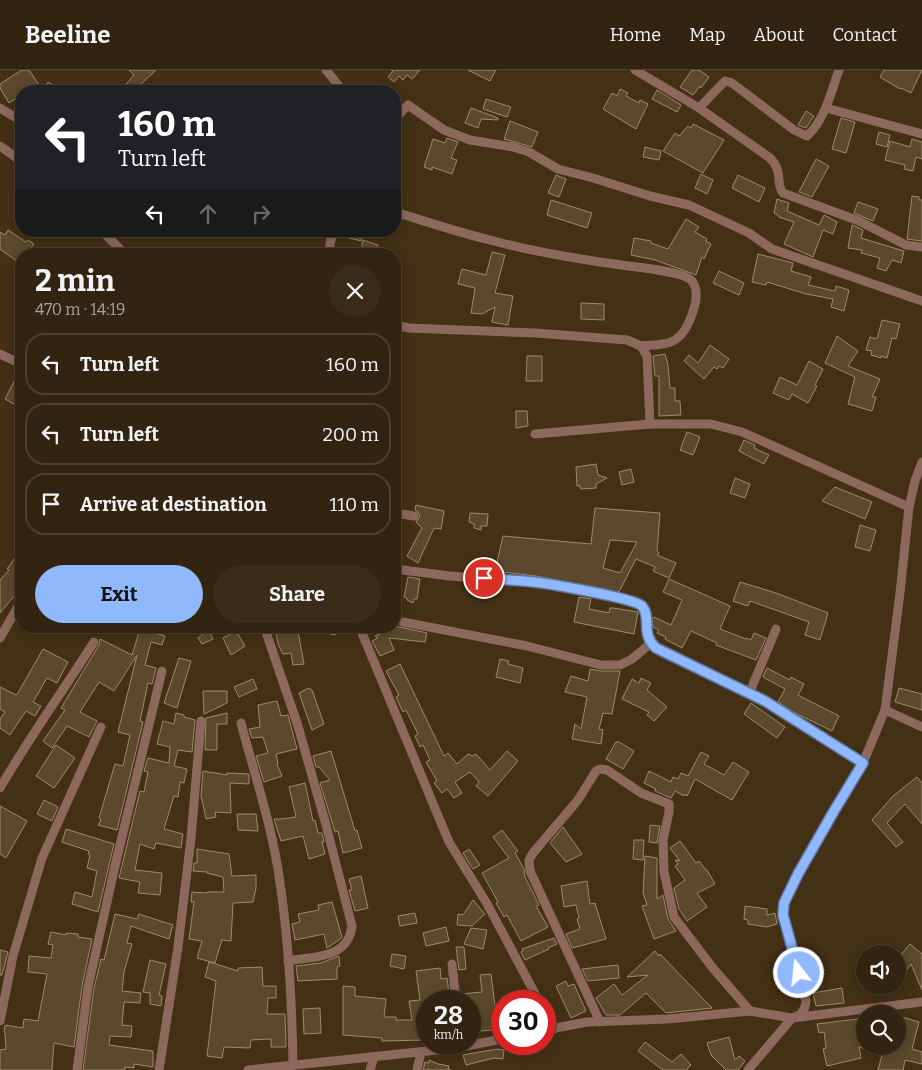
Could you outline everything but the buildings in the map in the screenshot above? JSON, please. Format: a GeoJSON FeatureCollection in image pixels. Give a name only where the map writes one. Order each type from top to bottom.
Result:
{"type":"FeatureCollection","features":[{"type":"Feature","properties":{"kind":"street"},"geometry":{"type":"LineString","coordinates":[[326,70],[339,85]]}},
{"type":"Feature","properties":{"kind":"street"},"geometry":{"type":"LineString","coordinates":[[635,70],[699,108],[770,158],[776,164],[779,172],[783,193],[859,221],[906,244],[922,247]]}},
{"type":"Feature","properties":{"kind":"street"},"geometry":{"type":"LineString","coordinates":[[699,108],[725,82],[732,83],[794,130],[807,136],[826,108],[839,70]]}},
{"type":"Feature","properties":{"kind":"street"},"geometry":{"type":"LineString","coordinates":[[401,112],[408,105],[444,130],[470,140],[514,147],[528,152],[558,169],[650,196],[689,205],[749,232],[772,249],[922,301]]}},
{"type":"Feature","properties":{"kind":"street"},"geometry":{"type":"LineString","coordinates":[[0,108],[15,117]]}},
{"type":"Feature","properties":{"kind":"street"},"geometry":{"type":"LineString","coordinates":[[826,108],[922,134]]}},
{"type":"Feature","properties":{"kind":"street"},"geometry":{"type":"LineString","coordinates":[[0,146],[15,157]]}},
{"type":"Feature","properties":{"kind":"street"},"geometry":{"type":"LineString","coordinates":[[401,214],[493,241],[576,258],[674,273],[690,279],[695,286],[697,294],[690,320],[682,335],[673,343],[642,346],[627,340],[401,326]]}},
{"type":"Feature","properties":{"kind":"street"},"geometry":{"type":"LineString","coordinates":[[108,237],[120,248]]}},
{"type":"Feature","properties":{"kind":"street"},"geometry":{"type":"LineString","coordinates":[[642,346],[647,356],[650,424]]}},
{"type":"Feature","properties":{"kind":"street"},"geometry":{"type":"LineString","coordinates":[[0,354],[15,361]]}},
{"type":"Feature","properties":{"kind":"street"},"geometry":{"type":"LineString","coordinates":[[535,434],[650,424],[711,424],[742,432],[909,506]]}},
{"type":"Feature","properties":{"kind":"street"},"geometry":{"type":"LineString","coordinates":[[748,1070],[792,1018],[801,1014],[805,1007],[806,1001],[783,915],[784,903],[798,874],[863,763],[885,710],[909,506],[922,462]]}},
{"type":"Feature","properties":{"kind":"street"},"geometry":{"type":"LineString","coordinates":[[401,514],[414,516]]}},
{"type":"Feature","properties":{"kind":"street"},"geometry":{"type":"LineString","coordinates":[[401,569],[450,576],[535,582],[619,598],[642,606],[645,612],[648,639],[656,648],[765,701],[863,763]]}},
{"type":"Feature","properties":{"kind":"street"},"geometry":{"type":"LineString","coordinates":[[0,638],[3,624],[15,609]]}},
{"type":"Feature","properties":{"kind":"street"},"geometry":{"type":"LineString","coordinates":[[403,622],[527,646],[601,665],[620,666],[632,659],[651,643]]}},
{"type":"Feature","properties":{"kind":"street"},"geometry":{"type":"LineString","coordinates":[[749,694],[776,628]]}},
{"type":"Feature","properties":{"kind":"street"},"geometry":{"type":"LineString","coordinates":[[266,633],[298,726],[352,926],[351,937],[336,953],[288,961]]}},
{"type":"Feature","properties":{"kind":"street"},"geometry":{"type":"LineString","coordinates":[[362,633],[449,842],[486,902],[533,990]]}},
{"type":"Feature","properties":{"kind":"street"},"geometry":{"type":"LineString","coordinates":[[0,788],[94,642]]}},
{"type":"Feature","properties":{"kind":"street"},"geometry":{"type":"LineString","coordinates":[[77,1070],[88,987],[162,672]]}},
{"type":"Feature","properties":{"kind":"street"},"geometry":{"type":"LineString","coordinates":[[885,710],[922,727]]}},
{"type":"Feature","properties":{"kind":"street"},"geometry":{"type":"LineString","coordinates":[[159,1070],[178,947],[191,838],[201,721]]}},
{"type":"Feature","properties":{"kind":"street"},"geometry":{"type":"LineString","coordinates":[[241,723],[270,831],[280,882],[291,988],[293,1066]]}},
{"type":"Feature","properties":{"kind":"street"},"geometry":{"type":"LineString","coordinates":[[0,1021],[13,956],[42,858],[101,727]]}},
{"type":"Feature","properties":{"kind":"street"},"geometry":{"type":"LineString","coordinates":[[600,1022],[530,871],[529,860],[578,800],[596,771],[600,769],[607,770],[641,793],[669,804],[663,840],[664,872],[674,917],[712,967],[750,1012]]}},
{"type":"Feature","properties":{"kind":"street"},"geometry":{"type":"LineString","coordinates":[[452,964],[455,990]]}},
{"type":"Feature","properties":{"kind":"street"},"geometry":{"type":"LineString","coordinates":[[556,1028],[587,1022],[668,1019],[750,1012],[792,1018],[922,1002]]}},
{"type":"Feature","properties":{"kind":"street"},"geometry":{"type":"LineString","coordinates":[[248,1070],[416,1052]]}},
{"type":"Feature","properties":{"kind":"street"},"geometry":{"type":"LineString","coordinates":[[417,1070],[420,1055]]}},
{"type":"Feature","properties":{"kind":"street"},"geometry":{"type":"LineString","coordinates":[[370,1070],[374,1057]]}},
{"type":"Feature","properties":{"kind":"route"},"geometry":{"type":"LineString","coordinates":[[484,578],[535,582],[638,603],[645,612],[648,639],[656,648],[765,701],[863,763],[798,874],[784,903],[783,915],[799,973]]}}]}
